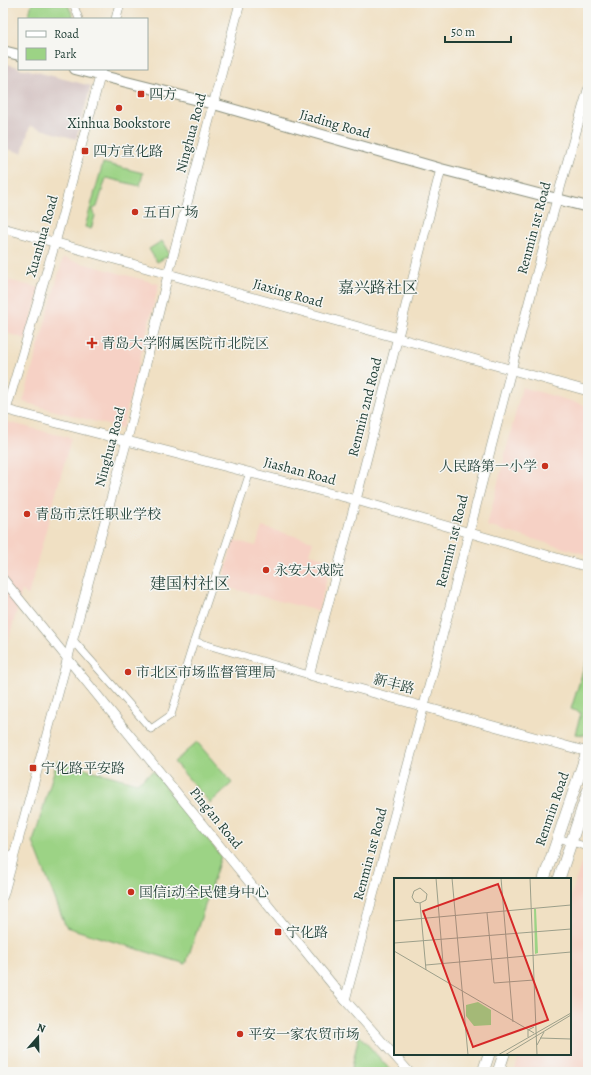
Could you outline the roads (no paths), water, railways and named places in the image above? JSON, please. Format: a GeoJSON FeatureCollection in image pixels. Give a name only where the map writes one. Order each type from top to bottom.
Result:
{"type":"FeatureCollection","features":[{"type":"Feature","properties":{"kind":"main road"},"geometry":{"type":"LineString","coordinates":[[3,51],[18,55]]}},
{"type":"Feature","properties":{"kind":"main road","name":"Jiading Road"},"geometry":{"type":"LineString","coordinates":[[88,70],[100,71],[441,169],[588,207]]}},
{"type":"Feature","properties":{"kind":"main road","name":"Renmin Road"},"geometry":{"type":"LineString","coordinates":[[544,878],[588,751]]}},
{"type":"Feature","properties":{"kind":"main road","name":"Renmin Road"},"geometry":{"type":"LineString","coordinates":[[559,878],[588,791]]}},
{"type":"Feature","properties":{"kind":"main road"},"geometry":{"type":"LineString","coordinates":[[483,1072],[489,1055]]}},
{"type":"Feature","properties":{"kind":"main road"},"geometry":{"type":"LineString","coordinates":[[498,1072],[504,1055]]}},
{"type":"Feature","properties":{"kind":"street"},"geometry":{"type":"LineString","coordinates":[[72,3],[78,17]]}},
{"type":"Feature","properties":{"kind":"street"},"geometry":{"type":"LineString","coordinates":[[116,18],[120,3]]}},
{"type":"Feature","properties":{"kind":"street","name":"Ninghua Road"},"geometry":{"type":"LineString","coordinates":[[3,896],[127,440],[168,274],[240,3]]}},
{"type":"Feature","properties":{"kind":"street","name":"Xuanhua Road"},"geometry":{"type":"LineString","coordinates":[[5,409],[55,243],[100,71]]}},
{"type":"Feature","properties":{"kind":"street","name":"Renmin 1st Road"},"geometry":{"type":"LineString","coordinates":[[346,1000],[469,534],[510,370],[556,199],[588,90]]}},
{"type":"Feature","properties":{"kind":"street","name":"Renmin 2nd Road"},"geometry":{"type":"LineString","coordinates":[[309,675],[356,500],[441,169]]}},
{"type":"Feature","properties":{"kind":"street","name":"Jiaxing Road"},"geometry":{"type":"LineString","coordinates":[[3,228],[588,392]]}},
{"type":"Feature","properties":{"kind":"street","name":"Jiashan Road"},"geometry":{"type":"LineString","coordinates":[[5,409],[356,500],[469,534],[588,567]]}},
{"type":"Feature","properties":{"kind":"street"},"geometry":{"type":"LineString","coordinates":[[73,640],[150,729],[171,716],[194,641],[250,472]]}},
{"type":"Feature","properties":{"kind":"street","name":"Ping'an Road"},"geometry":{"type":"LineString","coordinates":[[3,579],[346,1000],[394,1055]]}},
{"type":"Feature","properties":{"kind":"street","name":"新丰路"},"geometry":{"type":"LineString","coordinates":[[194,641],[309,675],[588,751]]}},
{"type":"Feature","properties":{"kind":"street"},"geometry":{"type":"LineString","coordinates":[[558,838],[588,847]]}},
{"type":"Feature","properties":{"kind":"street"},"geometry":{"type":"LineString","coordinates":[[3,852],[14,856]]}},
{"type":"Feature","properties":{"kind":"street","name":"Ping'an Road"},"geometry":{"type":"LineString","coordinates":[[394,1055],[409,1072]]}},
{"type":"Feature","properties":{"kind":"place","name":"四方"},"geometry":{"type":"Point","coordinates":[141,94]}},
{"type":"Feature","properties":{"kind":"place","name":"Xinhua Bookstore"},"geometry":{"type":"Point","coordinates":[119,108]}},
{"type":"Feature","properties":{"kind":"place","name":"四方宣化路"},"geometry":{"type":"Point","coordinates":[85,151]}},
{"type":"Feature","properties":{"kind":"place","name":"五百广场"},"geometry":{"type":"Point","coordinates":[135,212]}},
{"type":"Feature","properties":{"kind":"place","name":"青岛大学附属医院市北院区"},"geometry":{"type":"Point","coordinates":[92,343]}},
{"type":"Feature","properties":{"kind":"place","name":"人民路第一小学"},"geometry":{"type":"Point","coordinates":[545,466]}},
{"type":"Feature","properties":{"kind":"place","name":"青岛市烹饪职业学校"},"geometry":{"type":"Point","coordinates":[27,514]}},
{"type":"Feature","properties":{"kind":"place","name":"永安大戏院"},"geometry":{"type":"Point","coordinates":[266,570]}},
{"type":"Feature","properties":{"kind":"place","name":"市北区市场监督管理局"},"geometry":{"type":"Point","coordinates":[128,672]}},
{"type":"Feature","properties":{"kind":"place","name":"宁化路平安路"},"geometry":{"type":"Point","coordinates":[33,768]}},
{"type":"Feature","properties":{"kind":"place","name":"国信i动全民健身中心"},"geometry":{"type":"Point","coordinates":[131,892]}},
{"type":"Feature","properties":{"kind":"place","name":"宁化路"},"geometry":{"type":"Point","coordinates":[278,932]}},
{"type":"Feature","properties":{"kind":"place","name":"平安一家农贸市场"},"geometry":{"type":"Point","coordinates":[240,1034]}},
{"type":"Feature","properties":{"kind":"district","name":"嘉兴路社区"},"geometry":{"type":"Point","coordinates":[378,288]}},
{"type":"Feature","properties":{"kind":"district","name":"建国村社区"},"geometry":{"type":"Point","coordinates":[190,584]}}]}
